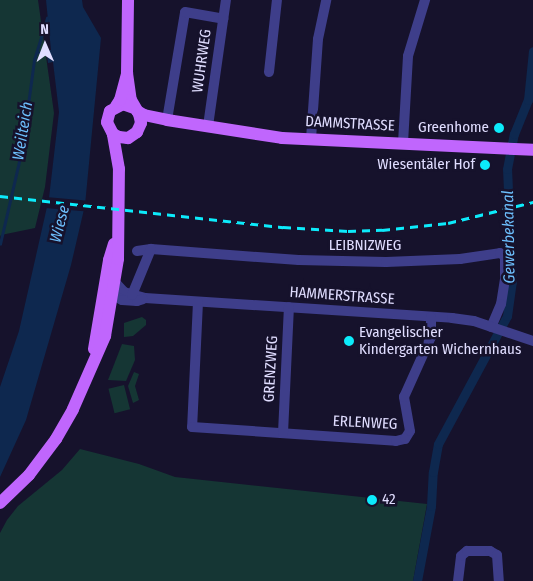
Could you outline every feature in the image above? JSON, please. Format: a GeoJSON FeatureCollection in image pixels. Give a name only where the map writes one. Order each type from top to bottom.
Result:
{"type":"FeatureCollection","features":[{"type":"Feature","properties":{"kind":"main road"},"geometry":{"type":"LineString","coordinates":[[0,504],[29,475],[56,439],[73,409],[92,367],[111,287],[117,237],[119,169],[113,134],[107,125],[107,118],[120,100],[126,73],[128,0]]}},
{"type":"Feature","properties":{"kind":"main road"},"geometry":{"type":"LineString","coordinates":[[119,169],[127,142],[135,133],[141,120],[126,73]]}},
{"type":"Feature","properties":{"kind":"main road"},"geometry":{"type":"LineString","coordinates":[[116,106],[123,104],[136,109]]}},
{"type":"Feature","properties":{"kind":"main road","name":"DAMMSTRASSE"},"geometry":{"type":"LineString","coordinates":[[136,109],[144,115],[167,120],[268,136],[527,150]]}},
{"type":"Feature","properties":{"kind":"main road","name":"DAMMSTRASSE"},"geometry":{"type":"LineString","coordinates":[[135,133],[167,120]]}},
{"type":"Feature","properties":{"kind":"main road"},"geometry":{"type":"LineString","coordinates":[[113,134],[122,138],[135,133]]}},
{"type":"Feature","properties":{"kind":"street","name":"WUHRWEG"},"geometry":{"type":"LineString","coordinates":[[208,126],[226,0]]}},
{"type":"Feature","properties":{"kind":"street"},"geometry":{"type":"LineString","coordinates":[[269,72],[277,0]]}},
{"type":"Feature","properties":{"kind":"street"},"geometry":{"type":"LineString","coordinates":[[311,139],[318,39],[326,0]]}},
{"type":"Feature","properties":{"kind":"street"},"geometry":{"type":"LineString","coordinates":[[403,143],[408,56],[425,0]]}},
{"type":"Feature","properties":{"kind":"street"},"geometry":{"type":"LineString","coordinates":[[167,120],[185,12],[223,19]]}},
{"type":"Feature","properties":{"kind":"street"},"geometry":{"type":"LineString","coordinates":[[132,295],[151,249]]}},
{"type":"Feature","properties":{"kind":"street","name":"LEIBNIZWEG"},"geometry":{"type":"LineString","coordinates":[[137,251],[151,249],[299,260],[386,262],[460,259],[500,253],[505,256],[505,279],[501,304],[493,328]]}},
{"type":"Feature","properties":{"kind":"street","name":"HAMMERSTRASSE"},"geometry":{"type":"LineString","coordinates":[[111,287],[146,298],[474,321],[533,340]]}},
{"type":"Feature","properties":{"kind":"street","name":"HAMMERSTRASSE"},"geometry":{"type":"LineString","coordinates":[[111,287],[129,301],[146,298]]}},
{"type":"Feature","properties":{"kind":"street"},"geometry":{"type":"LineString","coordinates":[[198,302],[192,427],[282,433]]}},
{"type":"Feature","properties":{"kind":"street","name":"GRENZWEG"},"geometry":{"type":"LineString","coordinates":[[282,433],[289,307]]}},
{"type":"Feature","properties":{"kind":"street","name":"ERLENWEG"},"geometry":{"type":"LineString","coordinates":[[282,433],[396,442],[409,436],[410,424],[404,404],[405,392],[431,338],[431,317]]}},
{"type":"Feature","properties":{"kind":"street"},"geometry":{"type":"LineString","coordinates":[[458,581],[461,556],[467,551],[490,551],[497,555],[499,581]]}},
{"type":"Feature","properties":{"kind":"green space"},"geometry":{"type":"Polygon","coordinates":[[[0,0],[38,0],[54,113],[45,187],[35,228],[1,235],[0,237],[0,0]]]}},
{"type":"Feature","properties":{"kind":"green space"},"geometry":{"type":"Polygon","coordinates":[[[142,317],[146,320],[146,325],[133,336],[124,337],[124,323],[142,317]]]}},
{"type":"Feature","properties":{"kind":"green space"},"geometry":{"type":"Polygon","coordinates":[[[122,344],[134,346],[135,360],[126,381],[108,380],[122,344]]]}},
{"type":"Feature","properties":{"kind":"green space"},"geometry":{"type":"Polygon","coordinates":[[[134,372],[139,374],[135,386],[139,400],[133,403],[128,386],[134,372]]]}},
{"type":"Feature","properties":{"kind":"green space"},"geometry":{"type":"Polygon","coordinates":[[[124,385],[130,409],[115,413],[108,389],[124,385]]]}},
{"type":"Feature","properties":{"kind":"green space"},"geometry":{"type":"Polygon","coordinates":[[[80,449],[139,464],[175,477],[427,504],[413,581],[0,581],[0,533],[7,520],[18,506],[62,470],[80,449]]]}},
{"type":"Feature","properties":{"kind":"water","name":"Wiese"},"geometry":{"type":"Polygon","coordinates":[[[46,0],[82,0],[83,7],[101,38],[85,205],[71,265],[26,420],[0,477],[0,387],[19,331],[49,198],[59,112],[53,62],[48,63],[47,54],[36,54],[37,52],[51,50],[46,0]]]}},
{"type":"Feature","properties":{"kind":"pier"},"geometry":{"type":"Polygon","coordinates":[[[46,197],[88,201],[87,212],[45,208],[46,197]]]}},
{"type":"Feature","properties":{"kind":"waterway","name":"Weilteich"},"geometry":{"type":"LineString","coordinates":[[0,244],[22,149],[34,60],[47,18]]}},
{"type":"Feature","properties":{"kind":"waterway","name":"Gewerbekanal"},"geometry":{"type":"LineString","coordinates":[[417,581],[431,506],[433,472],[438,444],[507,316],[512,282],[507,169],[514,134],[528,100],[533,51]]}},
{"type":"Feature","properties":{"kind":"railway"},"geometry":{"type":"LineString","coordinates":[[0,196],[283,227],[348,231],[382,230],[448,223],[533,202]]}},
{"type":"Feature","properties":{"kind":"place","name":"Greenhome"},"geometry":{"type":"Point","coordinates":[499,128]}},
{"type":"Feature","properties":{"kind":"place","name":"Wiesentäler Hof"},"geometry":{"type":"Point","coordinates":[485,165]}},
{"type":"Feature","properties":{"kind":"place","name":"Evangelischer Kindergarten Wichernhaus"},"geometry":{"type":"Point","coordinates":[349,341]}},
{"type":"Feature","properties":{"kind":"place","name":"42"},"geometry":{"type":"Point","coordinates":[372,500]}}]}
